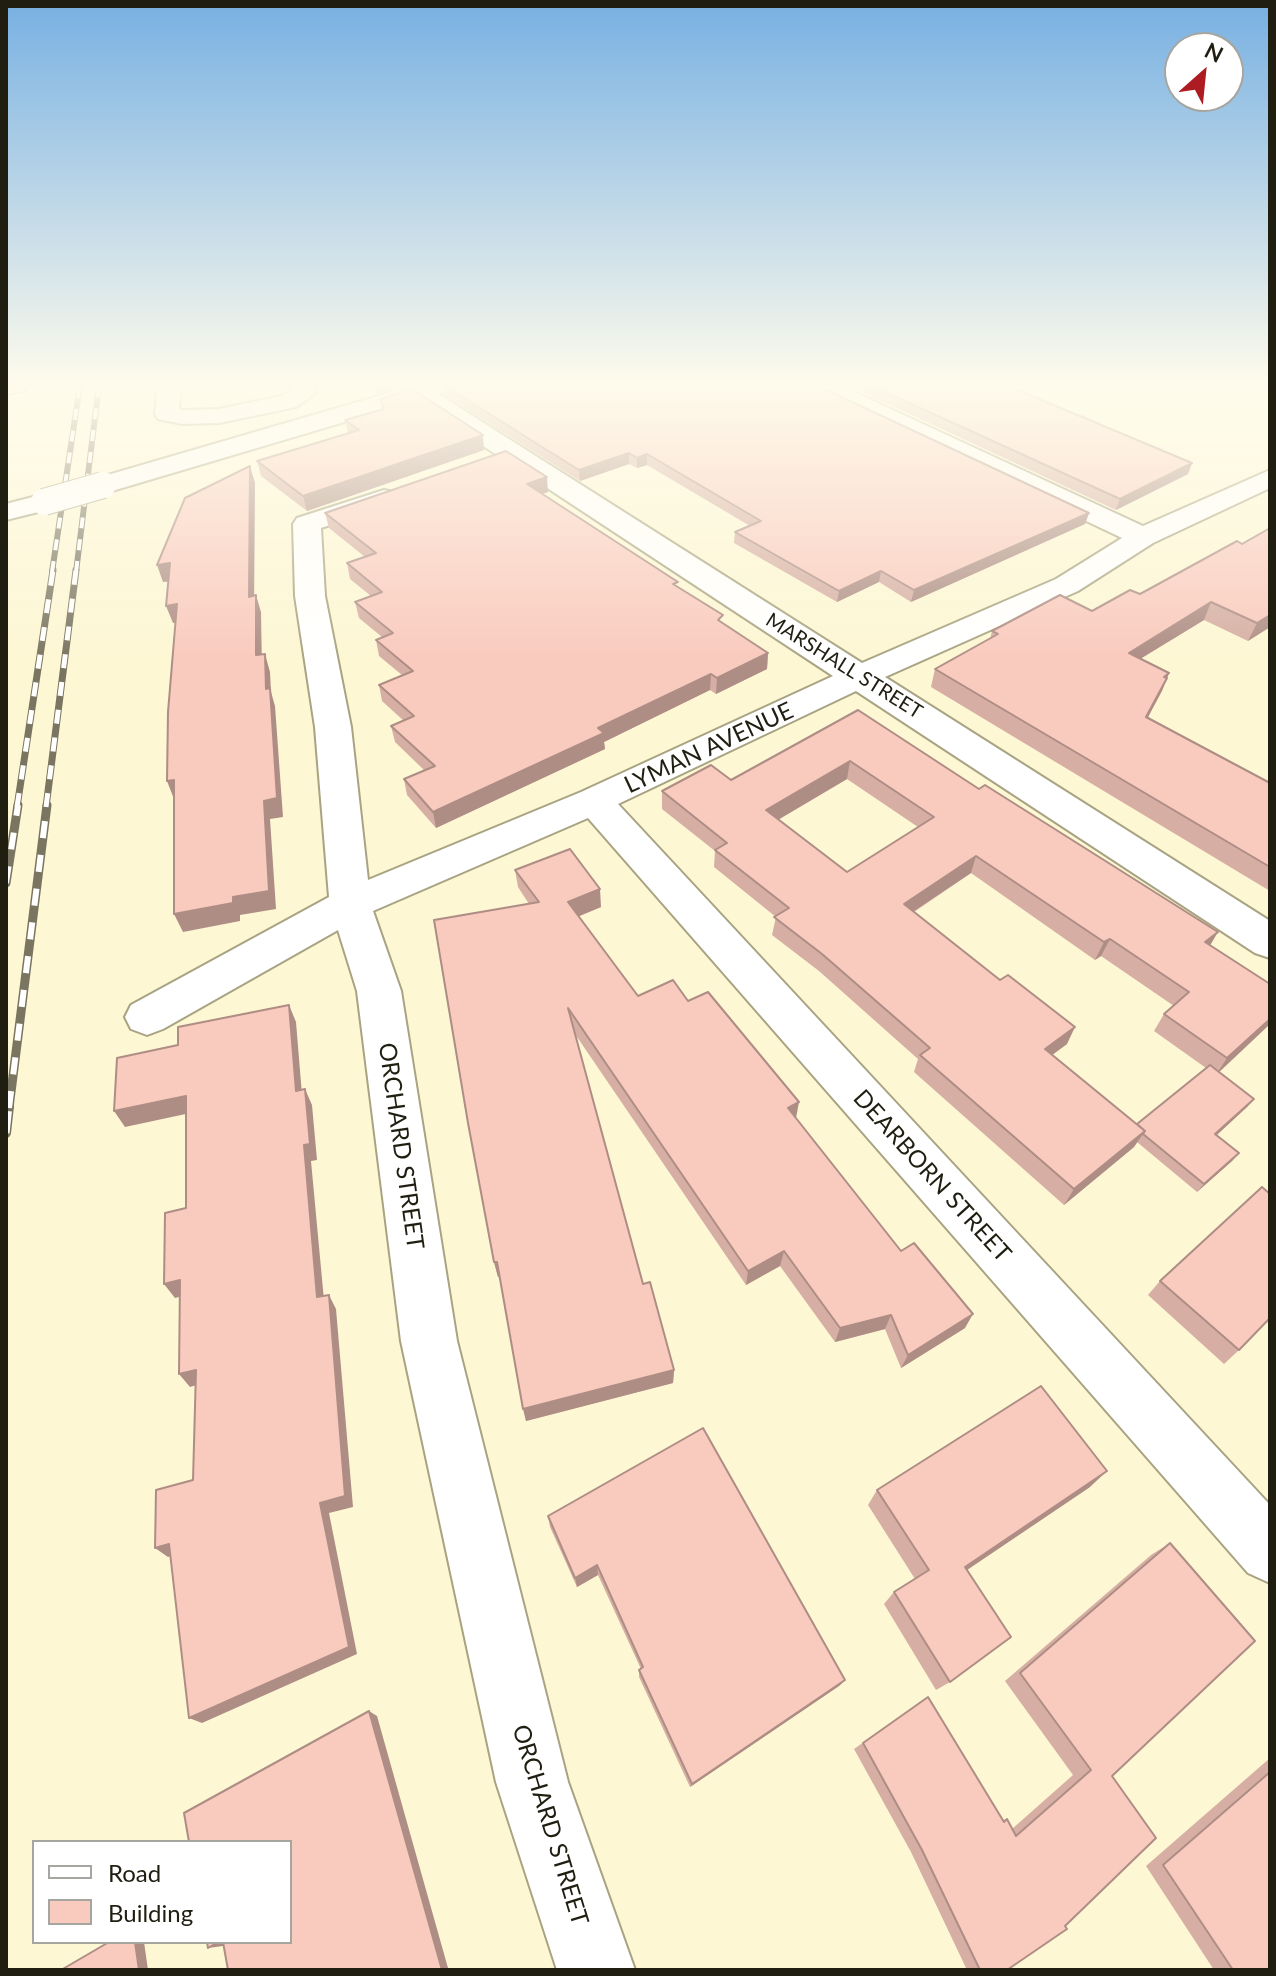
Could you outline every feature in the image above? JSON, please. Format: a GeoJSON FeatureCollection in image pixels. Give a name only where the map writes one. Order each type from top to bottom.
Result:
{"type":"FeatureCollection","features":[{"type":"Feature","properties":{"kind":"street"},"geometry":{"type":"LineString","coordinates":[[6,512],[129,477]]}},
{"type":"Feature","properties":{"kind":"street","name":"ORCHARD STREET"},"geometry":{"type":"LineString","coordinates":[[444,477],[307,524],[310,596],[333,727],[350,904],[379,991],[429,1341],[532,1782],[596,1970]]}},
{"type":"Feature","properties":{"kind":"street","name":"MARSHALL STREET"},"geometry":{"type":"LineString","coordinates":[[551,477],[1270,942]]}},
{"type":"Feature","properties":{"kind":"street"},"geometry":{"type":"LineString","coordinates":[[1016,477],[1143,537]]}},
{"type":"Feature","properties":{"kind":"street","name":"LYMAN AVENUE"},"geometry":{"type":"LineString","coordinates":[[147,1017],[350,904],[594,801],[860,676],[1067,585],[1143,537],[1270,478]]}},
{"type":"Feature","properties":{"kind":"street","name":"DEARBORN STREET"},"geometry":{"type":"LineString","coordinates":[[594,801],[1270,1551]]}},
{"type":"Feature","properties":{"kind":"building"},"geometry":{"type":"Polygon","coordinates":[[[227,477],[250,477],[249,597],[256,595],[256,655],[265,654],[266,689],[270,688],[277,798],[264,801],[269,891],[233,897],[233,903],[174,914],[174,780],[167,781],[168,712],[177,604],[166,606],[170,563],[157,565],[185,498],[227,477]]]}},
{"type":"Feature","properties":{"kind":"building"},"geometry":{"type":"Polygon","coordinates":[[[278,477],[358,477],[303,496],[278,477]]]}},
{"type":"Feature","properties":{"kind":"building"},"geometry":{"type":"Polygon","coordinates":[[[429,477],[546,477],[527,484],[678,582],[673,584],[723,615],[718,620],[768,653],[717,678],[711,674],[598,728],[604,733],[433,812],[404,779],[435,766],[391,726],[414,716],[379,685],[413,671],[376,640],[393,633],[355,602],[382,592],[347,563],[376,553],[325,513],[429,477]]]}},
{"type":"Feature","properties":{"kind":"building"},"geometry":{"type":"Polygon","coordinates":[[[686,477],[1013,477],[1089,513],[914,590],[881,571],[839,591],[735,532],[761,521],[686,477]]]}},
{"type":"Feature","properties":{"kind":"building"},"geometry":{"type":"Polygon","coordinates":[[[1072,477],[1164,477],[1120,499],[1072,477]]]}},
{"type":"Feature","properties":{"kind":"building"},"geometry":{"type":"Polygon","coordinates":[[[1270,528],[1270,615],[1257,623],[1211,602],[1129,653],[1169,673],[1164,677],[1167,678],[1146,717],[1270,783],[1270,867],[935,669],[998,634],[992,631],[1060,595],[1092,611],[1130,590],[1140,594],[1237,541],[1242,544],[1270,528]]]}},
{"type":"Feature","properties":{"kind":"building"},"geometry":{"type":"Polygon","coordinates":[[[858,710],[979,789],[985,785],[1218,932],[1205,942],[1270,984],[1270,1019],[1227,1058],[1164,1014],[1189,992],[1110,939],[1104,942],[976,856],[904,904],[1000,980],[1008,975],[1075,1027],[1045,1049],[1145,1131],[1074,1189],[920,1055],[930,1048],[822,954],[774,917],[789,908],[715,850],[727,843],[662,791],[711,765],[731,780],[858,710]],[[850,761],[766,810],[847,872],[934,817],[850,761]]]}},
{"type":"Feature","properties":{"kind":"building"},"geometry":{"type":"Polygon","coordinates":[[[570,849],[600,889],[568,902],[638,996],[673,980],[688,1001],[708,992],[799,1102],[788,1108],[901,1251],[914,1243],[973,1314],[908,1355],[891,1315],[840,1328],[784,1251],[748,1271],[568,1008],[643,1284],[650,1282],[674,1370],[523,1409],[468,1123],[434,920],[539,902],[515,870],[570,849]]]}},
{"type":"Feature","properties":{"kind":"building"},"geometry":{"type":"Polygon","coordinates":[[[289,1005],[296,1091],[305,1089],[310,1144],[304,1145],[317,1297],[329,1295],[345,1496],[320,1503],[349,1647],[189,1718],[169,1544],[155,1548],[156,1490],[193,1480],[196,1370],[179,1374],[180,1280],[164,1284],[165,1213],[186,1208],[186,1096],[114,1111],[117,1058],[178,1045],[178,1027],[289,1005]]]}},
{"type":"Feature","properties":{"kind":"building"},"geometry":{"type":"Polygon","coordinates":[[[1210,1065],[1254,1099],[1215,1134],[1239,1153],[1204,1184],[1143,1134],[1145,1131],[1137,1124],[1210,1065]]]}},
{"type":"Feature","properties":{"kind":"building"},"geometry":{"type":"Polygon","coordinates":[[[1262,1187],[1270,1194],[1270,1318],[1239,1350],[1160,1281],[1262,1187]]]}},
{"type":"Feature","properties":{"kind":"building"},"geometry":{"type":"Polygon","coordinates":[[[1041,1386],[1107,1471],[965,1567],[1011,1637],[950,1682],[894,1592],[929,1570],[877,1490],[1041,1386]]]}},
{"type":"Feature","properties":{"kind":"building"},"geometry":{"type":"Polygon","coordinates":[[[703,1428],[845,1680],[692,1784],[639,1670],[643,1667],[597,1565],[575,1578],[548,1516],[703,1428]]]}},
{"type":"Feature","properties":{"kind":"building"},"geometry":{"type":"Polygon","coordinates":[[[1170,1543],[1255,1641],[1112,1776],[1156,1838],[1065,1926],[1067,1929],[1007,1970],[980,1970],[922,1850],[863,1743],[928,1697],[1004,1822],[1007,1819],[1016,1836],[1091,1770],[1020,1673],[1170,1543]]]}},
{"type":"Feature","properties":{"kind":"building"},"geometry":{"type":"Polygon","coordinates":[[[369,1711],[442,1970],[228,1970],[223,1944],[292,1944],[292,1840],[189,1840],[184,1813],[369,1711]]]}},
{"type":"Feature","properties":{"kind":"building"},"geometry":{"type":"Polygon","coordinates":[[[1270,1772],[1270,1970],[1233,1970],[1163,1865],[1270,1772]]]}},
{"type":"Feature","properties":{"kind":"building"},"geometry":{"type":"Polygon","coordinates":[[[106,1944],[135,1944],[139,1970],[61,1970],[106,1944]]]}},
{"type":"Feature","properties":{"kind":"railway"},"geometry":{"type":"LineString","coordinates":[[52,572],[66,477]]}},
{"type":"Feature","properties":{"kind":"railway"},"geometry":{"type":"LineString","coordinates":[[76,572],[88,477]]}},
{"type":"Feature","properties":{"kind":"railway"},"geometry":{"type":"LineString","coordinates":[[17,807],[53,570]]}},
{"type":"Feature","properties":{"kind":"railway"},"geometry":{"type":"LineString","coordinates":[[46,807],[76,570]]}},
{"type":"Feature","properties":{"kind":"railway"},"geometry":{"type":"LineString","coordinates":[[6,883],[18,805]]}},
{"type":"Feature","properties":{"kind":"railway"},"geometry":{"type":"LineString","coordinates":[[9,1108],[47,805]]}},
{"type":"Feature","properties":{"kind":"railway"},"geometry":{"type":"LineString","coordinates":[[6,1133],[9,1106]]}}]}
